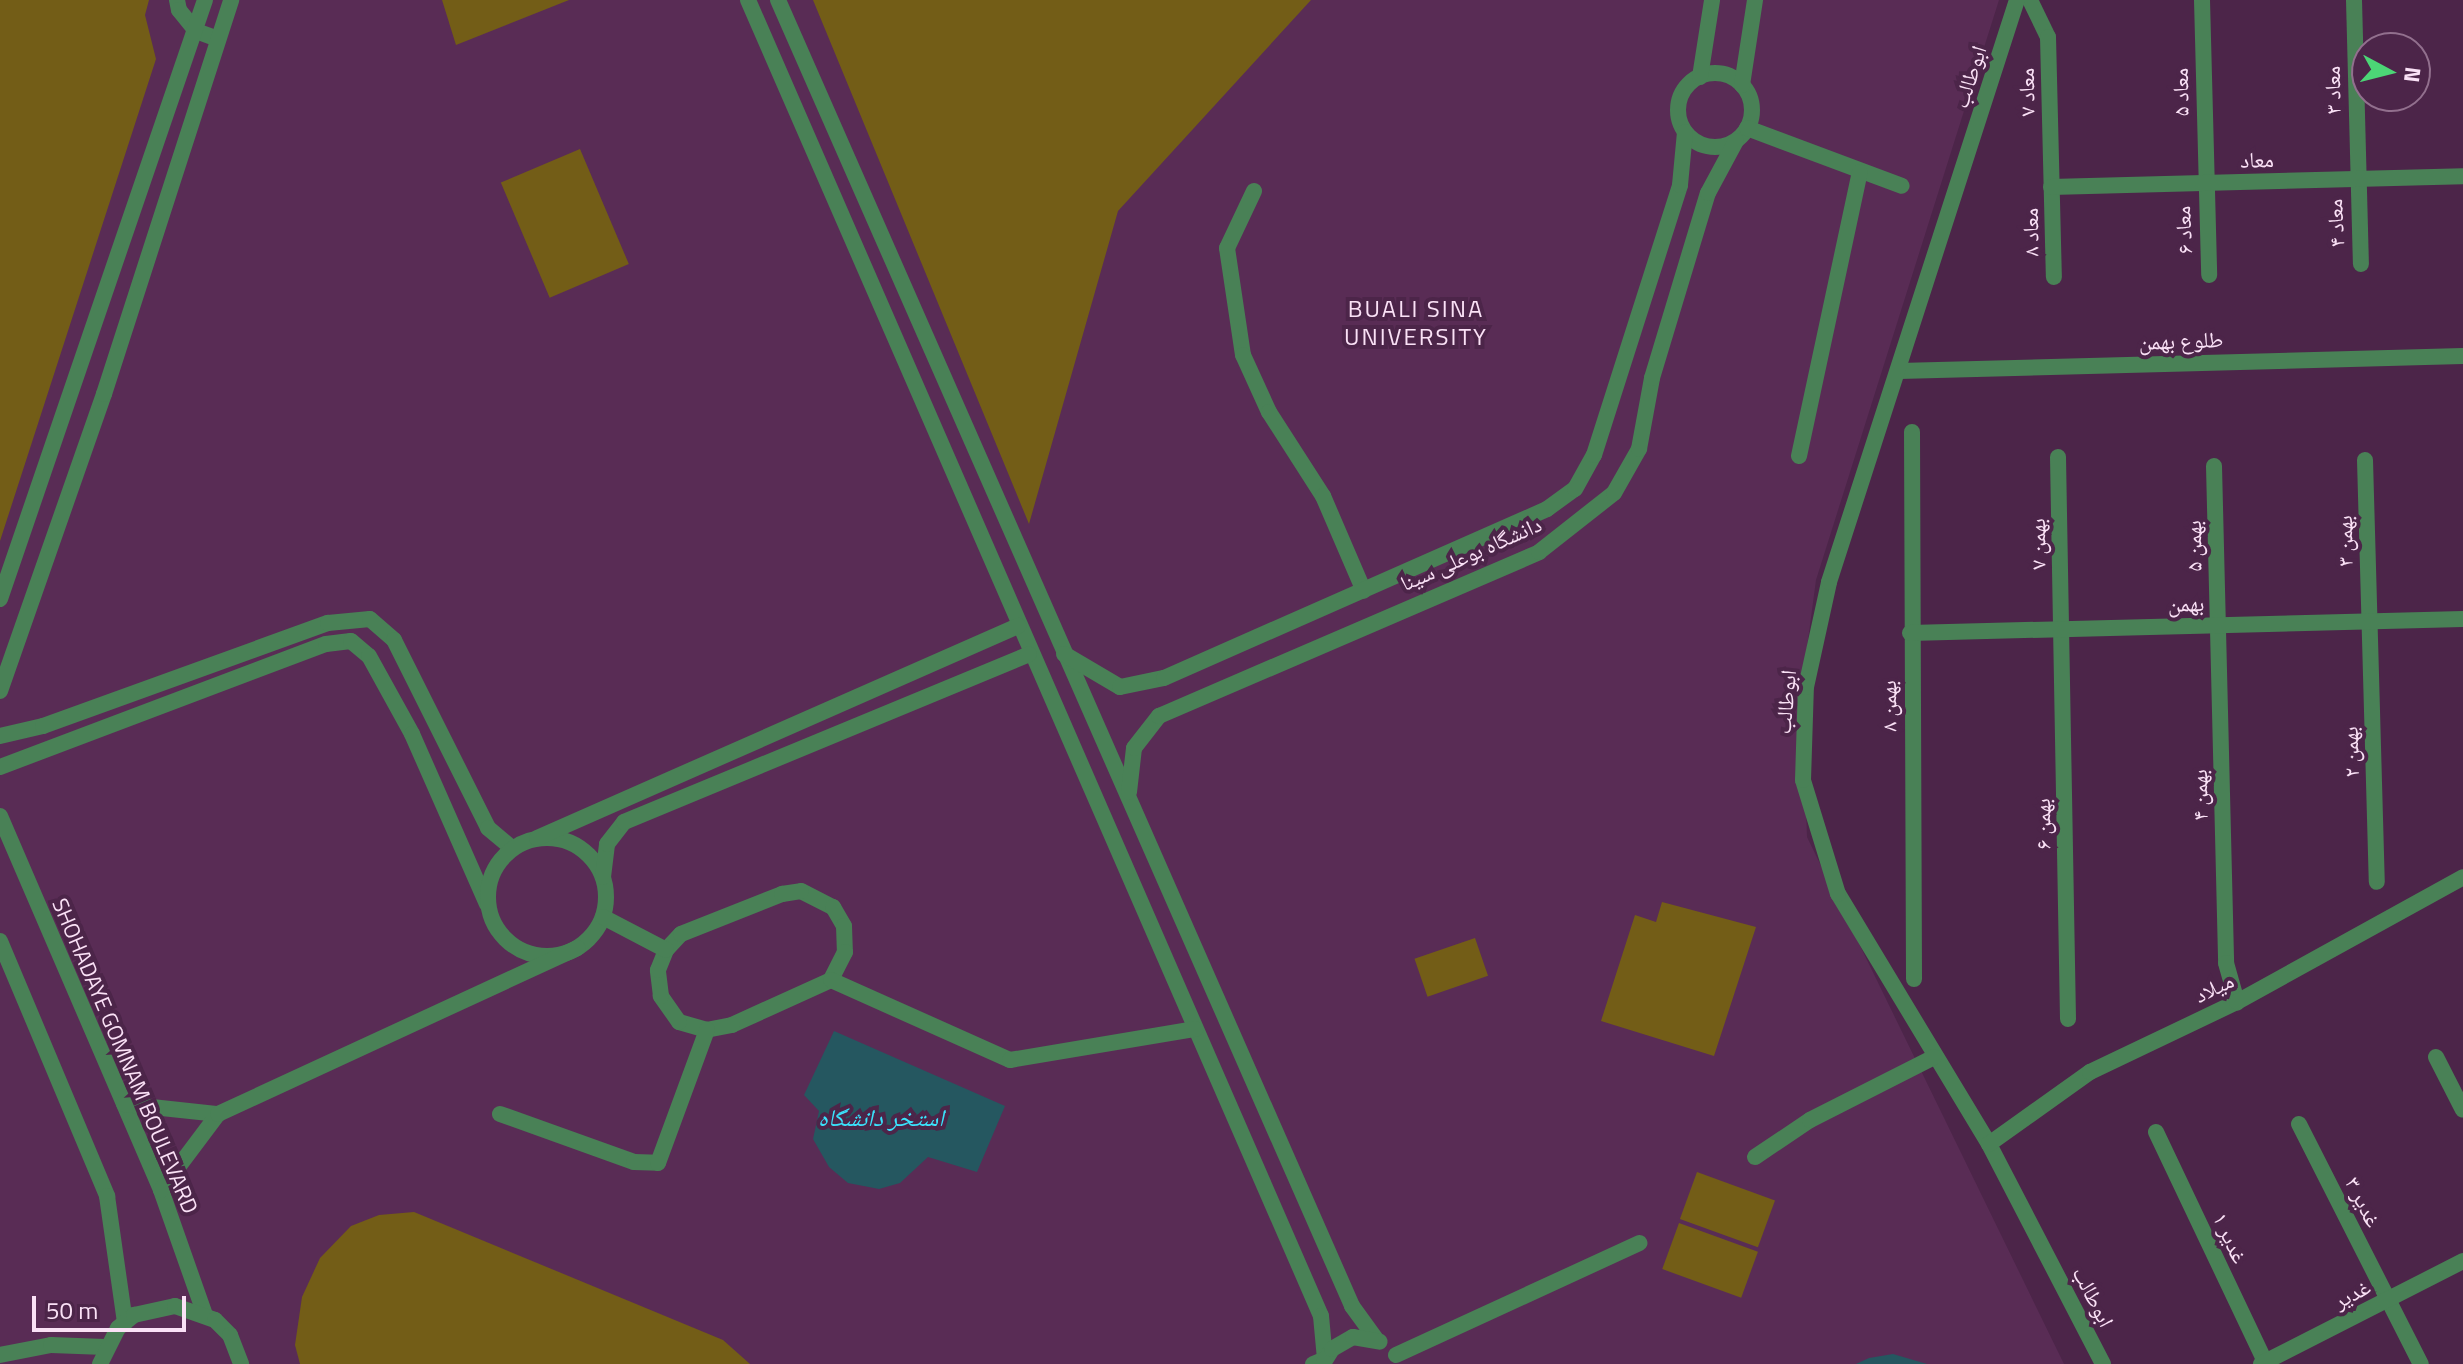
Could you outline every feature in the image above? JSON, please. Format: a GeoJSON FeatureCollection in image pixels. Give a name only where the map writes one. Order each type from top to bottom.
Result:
{"type":"FeatureCollection","features":[{"type":"Feature","properties":{"kind":"street"},"geometry":{"type":"LineString","coordinates":[[177,0],[179,10],[196,31],[218,39]]}},
{"type":"Feature","properties":{"kind":"street"},"geometry":{"type":"LineString","coordinates":[[0,599],[205,0]]}},
{"type":"Feature","properties":{"kind":"street"},"geometry":{"type":"LineString","coordinates":[[0,691],[104,394],[231,0]]}},
{"type":"Feature","properties":{"kind":"street"},"geometry":{"type":"LineString","coordinates":[[748,0],[1029,654],[1321,1316],[1321,1362]]}},
{"type":"Feature","properties":{"kind":"street"},"geometry":{"type":"LineString","coordinates":[[778,0],[1352,1306],[1376,1339],[1397,1360],[1639,1243]]}},
{"type":"Feature","properties":{"kind":"street"},"geometry":{"type":"LineString","coordinates":[[1712,0],[1700,77],[1679,101],[1685,132],[1714,147],[1736,141],[1747,128],[1751,105],[1742,85],[1755,0]]}},
{"type":"Feature","properties":{"kind":"street","name":"ابوطالب"},"geometry":{"type":"LineString","coordinates":[[2017,0],[1829,582],[1806,687],[1803,780],[1838,894],[1989,1144],[2103,1364]]}},
{"type":"Feature","properties":{"kind":"street","name":"معاد ۷"},"geometry":{"type":"LineString","coordinates":[[2030,0],[2048,37],[2051,187]]}},
{"type":"Feature","properties":{"kind":"street","name":"معاد ۵"},"geometry":{"type":"LineString","coordinates":[[2202,0],[2204,184]]}},
{"type":"Feature","properties":{"kind":"street","name":"معاد ۳"},"geometry":{"type":"LineString","coordinates":[[2354,0],[2356,180]]}},
{"type":"Feature","properties":{"kind":"street"},"geometry":{"type":"LineString","coordinates":[[1700,77],[1722,74],[1742,85]]}},
{"type":"Feature","properties":{"kind":"street"},"geometry":{"type":"LineString","coordinates":[[1747,128],[1902,186]]}},
{"type":"Feature","properties":{"kind":"street","name":"دانشگاه بوعلی سینا"},"geometry":{"type":"LineString","coordinates":[[1064,654],[1120,687],[1164,678],[1547,509],[1575,489],[1594,455],[1680,185],[1685,132]]}},
{"type":"Feature","properties":{"kind":"street","name":"دانشگاه بوعلی سینا"},"geometry":{"type":"LineString","coordinates":[[1129,793],[1134,748],[1159,716],[1539,552],[1614,493],[1639,449],[1652,378],[1708,193],[1736,141]]}},
{"type":"Feature","properties":{"kind":"street"},"geometry":{"type":"LineString","coordinates":[[1799,456],[1860,172]]}},
{"type":"Feature","properties":{"kind":"street","name":"معاد"},"geometry":{"type":"LineString","coordinates":[[2051,187],[2463,176]]}},
{"type":"Feature","properties":{"kind":"street","name":"معاد ۴"},"geometry":{"type":"LineString","coordinates":[[2356,180],[2361,264]]}},
{"type":"Feature","properties":{"kind":"street","name":"معاد ۶"},"geometry":{"type":"LineString","coordinates":[[2204,184],[2209,275]]}},
{"type":"Feature","properties":{"kind":"street","name":"معاد ۸"},"geometry":{"type":"LineString","coordinates":[[2051,187],[2054,277]]}},
{"type":"Feature","properties":{"kind":"street"},"geometry":{"type":"LineString","coordinates":[[1254,191],[1227,248],[1243,355],[1269,412],[1323,496],[1364,591]]}},
{"type":"Feature","properties":{"kind":"street","name":"طلوع بهمن"},"geometry":{"type":"LineString","coordinates":[[1899,371],[2463,356]]}},
{"type":"Feature","properties":{"kind":"street","name":"بهمن ۸"},"geometry":{"type":"LineString","coordinates":[[1912,432],[1910,633],[1914,979]]}},
{"type":"Feature","properties":{"kind":"street","name":"بهمن ۷"},"geometry":{"type":"LineString","coordinates":[[2058,457],[2062,630]]}},
{"type":"Feature","properties":{"kind":"street","name":"بهمن ۳"},"geometry":{"type":"LineString","coordinates":[[2365,460],[2369,621]]}},
{"type":"Feature","properties":{"kind":"street","name":"بهمن ۵"},"geometry":{"type":"LineString","coordinates":[[2214,466],[2218,625]]}},
{"type":"Feature","properties":{"kind":"street"},"geometry":{"type":"LineString","coordinates":[[0,736],[43,726],[328,623],[370,619],[394,640],[488,828],[512,848]]}},
{"type":"Feature","properties":{"kind":"street","name":"بهمن"},"geometry":{"type":"LineString","coordinates":[[1910,633],[2463,619]]}},
{"type":"Feature","properties":{"kind":"street","name":"بهمن ۲"},"geometry":{"type":"LineString","coordinates":[[2369,621],[2377,882]]}},
{"type":"Feature","properties":{"kind":"street","name":"بهمن ۴"},"geometry":{"type":"LineString","coordinates":[[2218,625],[2226,963],[2237,1002]]}},
{"type":"Feature","properties":{"kind":"street"},"geometry":{"type":"LineString","coordinates":[[487,904],[492,872],[512,848],[1018,626]]}},
{"type":"Feature","properties":{"kind":"street","name":"بهمن ۶"},"geometry":{"type":"LineString","coordinates":[[2062,630],[2068,1019]]}},
{"type":"Feature","properties":{"kind":"street"},"geometry":{"type":"LineString","coordinates":[[0,767],[326,644],[351,641],[369,656],[412,734],[493,923],[520,950],[539,956],[577,948]]}},
{"type":"Feature","properties":{"kind":"street"},"geometry":{"type":"LineString","coordinates":[[161,1190],[218,1114],[577,948],[603,917],[607,844],[624,822],[1029,654]]}},
{"type":"Feature","properties":{"kind":"street","name":"SHOHADAYE GOMNAM BOULEVARD"},"geometry":{"type":"LineString","coordinates":[[0,816],[161,1190],[205,1315]]}},
{"type":"Feature","properties":{"kind":"street"},"geometry":{"type":"LineString","coordinates":[[537,838],[577,845],[603,877]]}},
{"type":"Feature","properties":{"kind":"street","name":"میلاد"},"geometry":{"type":"LineString","coordinates":[[1989,1144],[2090,1072],[2237,1002],[2463,877]]}},
{"type":"Feature","properties":{"kind":"street"},"geometry":{"type":"LineString","coordinates":[[801,891],[833,907],[844,926],[845,952],[831,980],[732,1025],[707,1030],[679,1022],[661,996],[658,970],[666,950],[681,934],[782,894],[801,891]]}},
{"type":"Feature","properties":{"kind":"street"},"geometry":{"type":"LineString","coordinates":[[603,917],[666,950]]}},
{"type":"Feature","properties":{"kind":"street"},"geometry":{"type":"LineString","coordinates":[[0,941],[107,1196],[125,1323]]}},
{"type":"Feature","properties":{"kind":"street"},"geometry":{"type":"LineString","coordinates":[[831,980],[1010,1060],[1195,1029]]}},
{"type":"Feature","properties":{"kind":"street"},"geometry":{"type":"LineString","coordinates":[[500,1114],[634,1162],[658,1163],[707,1030]]}},
{"type":"Feature","properties":{"kind":"street"},"geometry":{"type":"LineString","coordinates":[[1755,1157],[1810,1120],[1934,1057]]}},
{"type":"Feature","properties":{"kind":"street"},"geometry":{"type":"LineString","coordinates":[[2436,1057],[2463,1110]]}},
{"type":"Feature","properties":{"kind":"street"},"geometry":{"type":"LineString","coordinates":[[124,1104],[218,1114]]}},
{"type":"Feature","properties":{"kind":"street","name":"غدیر ۳"},"geometry":{"type":"LineString","coordinates":[[2299,1124],[2421,1364]]}},
{"type":"Feature","properties":{"kind":"street","name":"غدیر ۱"},"geometry":{"type":"LineString","coordinates":[[2156,1132],[2264,1363]]}},
{"type":"Feature","properties":{"kind":"street","name":"غدیر"},"geometry":{"type":"LineString","coordinates":[[2264,1363],[2463,1261]]}},
{"type":"Feature","properties":{"kind":"street"},"geometry":{"type":"LineString","coordinates":[[100,1364],[105,1347],[125,1323],[154,1307],[175,1306],[205,1315],[230,1335],[241,1364]]}},
{"type":"Feature","properties":{"kind":"street"},"geometry":{"type":"LineString","coordinates":[[1321,1362],[1341,1341],[1376,1339]]}},
{"type":"Feature","properties":{"kind":"street"},"geometry":{"type":"LineString","coordinates":[[0,1355],[51,1345],[105,1347]]}},
{"type":"Feature","properties":{"kind":"shaded area"},"geometry":{"type":"Polygon","coordinates":[[[0,0],[149,0],[145,15],[156,59],[0,541],[0,0]]]}},
{"type":"Feature","properties":{"kind":"shaded area"},"geometry":{"type":"Polygon","coordinates":[[[117,0],[1999,0],[1816,580],[1802,685],[1807,837],[2064,1364],[0,1364],[0,345],[117,0]]]}},
{"type":"Feature","properties":{"kind":"shaded area"},"geometry":{"type":"Polygon","coordinates":[[[442,0],[569,0],[456,45],[442,0]]]}},
{"type":"Feature","properties":{"kind":"shaded area"},"geometry":{"type":"Polygon","coordinates":[[[813,0],[1311,0],[1118,211],[1029,524],[813,0]]]}},
{"type":"Feature","properties":{"kind":"shaded area"},"geometry":{"type":"Polygon","coordinates":[[[580,149],[629,264],[550,298],[501,183],[580,149]]]}},
{"type":"Feature","properties":{"kind":"shaded area"},"geometry":{"type":"Polygon","coordinates":[[[1662,902],[1756,927],[1714,1056],[1601,1021],[1635,915],[1656,922],[1662,902]]]}},
{"type":"Feature","properties":{"kind":"shaded area"},"geometry":{"type":"Polygon","coordinates":[[[1475,938],[1488,976],[1428,997],[1414,959],[1475,938]]]}},
{"type":"Feature","properties":{"kind":"shaded area"},"geometry":{"type":"Polygon","coordinates":[[[1697,1172],[1775,1200],[1758,1247],[1680,1219],[1697,1172]]]}},
{"type":"Feature","properties":{"kind":"shaded area"},"geometry":{"type":"Polygon","coordinates":[[[414,1212],[723,1340],[750,1364],[300,1364],[295,1345],[302,1297],[320,1258],[351,1226],[379,1215],[414,1212]]]}},
{"type":"Feature","properties":{"kind":"shaded area"},"geometry":{"type":"Polygon","coordinates":[[[1679,1223],[1758,1252],[1741,1298],[1662,1269],[1679,1223]]]}},
{"type":"Feature","properties":{"kind":"water","name":"استخر دانشگاه"},"geometry":{"type":"Polygon","coordinates":[[[834,1031],[1005,1106],[977,1172],[928,1157],[900,1183],[879,1189],[848,1183],[829,1167],[813,1139],[819,1111],[804,1095],[834,1031]]]}},
{"type":"Feature","properties":{"kind":"water"},"geometry":{"type":"Polygon","coordinates":[[[1893,1354],[1927,1364],[1856,1364],[1869,1358],[1893,1354]]]}},
{"type":"Feature","properties":{"kind":"district","name":"BUALI SINA UNIVERSITY"},"geometry":{"type":"Point","coordinates":[1416,323]}}]}
